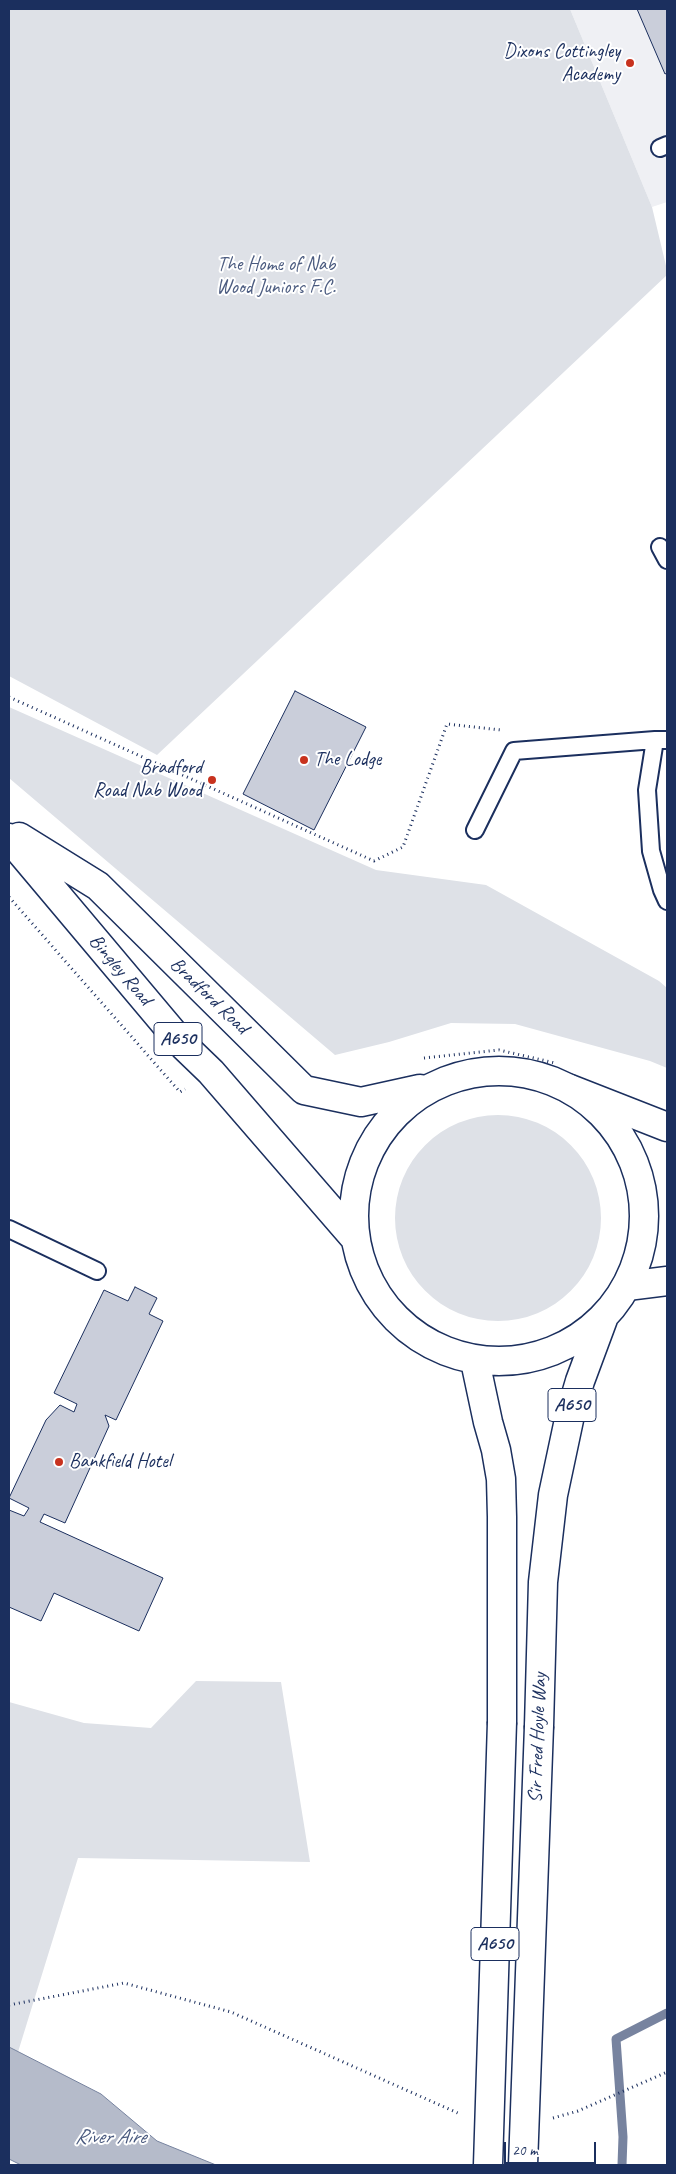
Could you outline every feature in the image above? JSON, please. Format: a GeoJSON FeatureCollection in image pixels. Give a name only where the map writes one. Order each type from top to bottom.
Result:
{"type":"FeatureCollection","features":[{"type":"Feature","properties":{"kind":"main road","name":"Bradford Road"},"geometry":{"type":"LineString","coordinates":[[9,831],[98,886],[304,1090],[361,1102],[429,1087]]}},
{"type":"Feature","properties":{"kind":"main road","name":"Bingley Road"},"geometry":{"type":"LineString","coordinates":[[9,838],[184,1046],[211,1072],[353,1236]]}},
{"type":"Feature","properties":{"kind":"main road","name":"A650"},"geometry":{"type":"LineString","coordinates":[[475,1072],[524,1072],[566,1077],[608,1119],[634,1161],[645,1200],[643,1244],[627,1286],[603,1319],[566,1346],[521,1361],[475,1361],[431,1346],[393,1318],[367,1280],[353,1236],[354,1192],[368,1150],[394,1114],[429,1087],[475,1072]]}},
{"type":"Feature","properties":{"kind":"main road"},"geometry":{"type":"LineString","coordinates":[[566,1077],[667,1127]]}},
{"type":"Feature","properties":{"kind":"main road"},"geometry":{"type":"LineString","coordinates":[[627,1286],[667,1282]]}},
{"type":"Feature","properties":{"kind":"main road","name":"Sir Fred Hoyle Way"},"geometry":{"type":"LineString","coordinates":[[523,2165],[543,1582],[549,1519],[570,1415],[580,1381],[603,1319]]}},
{"type":"Feature","properties":{"kind":"main road","name":"Sir Fred Hoyle Way"},"geometry":{"type":"LineString","coordinates":[[475,1361],[496,1450],[502,1517],[502,1722],[488,2165]]}},
{"type":"Feature","properties":{"kind":"lane"},"geometry":{"type":"LineString","coordinates":[[475,830],[514,750],[661,740],[647,790],[651,851],[667,901]]}},
{"type":"Feature","properties":{"kind":"lane"},"geometry":{"type":"LineString","coordinates":[[9,1229],[97,1271]]}},
{"type":"Feature","properties":{"kind":"path"},"geometry":{"type":"LineString","coordinates":[[9,697],[374,861],[403,846],[447,724],[506,730]]}},
{"type":"Feature","properties":{"kind":"path"},"geometry":{"type":"LineString","coordinates":[[9,897],[180,1092],[211,1072]]}},
{"type":"Feature","properties":{"kind":"path"},"geometry":{"type":"LineString","coordinates":[[418,1059],[499,1050],[566,1077]]}},
{"type":"Feature","properties":{"kind":"path"},"geometry":{"type":"LineString","coordinates":[[9,2005],[124,1983],[231,2012],[468,2117]]}},
{"type":"Feature","properties":{"kind":"path"},"geometry":{"type":"LineString","coordinates":[[550,2119],[578,2111],[667,2072]]}},
{"type":"Feature","properties":{"kind":"shaded area","name":"Dixons Cottingley Academy"},"geometry":{"type":"Polygon","coordinates":[[[570,9],[667,9],[667,202],[652,207],[570,9]]]}},
{"type":"Feature","properties":{"kind":"green space","name":"The Home of Nab Wood Juniors F.C."},"geometry":{"type":"Polygon","coordinates":[[[9,9],[570,9],[652,207],[667,270],[667,275],[157,755],[9,676],[9,9]]]}},
{"type":"Feature","properties":{"kind":"green space"},"geometry":{"type":"Polygon","coordinates":[[[9,707],[376,870],[486,885],[659,981],[667,988],[667,1068],[650,1061],[515,1024],[451,1023],[389,1042],[335,1055],[9,778],[9,707]]]}},
{"type":"Feature","properties":{"kind":"green space"},"geometry":{"type":"Polygon","coordinates":[[[488,1115],[508,1115],[528,1119],[547,1127],[571,1145],[589,1169],[597,1188],[601,1218],[597,1248],[589,1267],[571,1291],[547,1309],[528,1317],[508,1321],[488,1321],[468,1317],[449,1309],[433,1298],[418,1283],[407,1267],[399,1248],[395,1228],[395,1208],[399,1188],[407,1169],[418,1153],[433,1138],[449,1127],[468,1119],[488,1115]]]}},
{"type":"Feature","properties":{"kind":"green space"},"geometry":{"type":"Polygon","coordinates":[[[196,1681],[281,1682],[310,1862],[78,1858],[18,2052],[9,2047],[9,1702],[84,1723],[151,1728],[196,1681]]]}},
{"type":"Feature","properties":{"kind":"water","name":"River Aire"},"geometry":{"type":"Polygon","coordinates":[[[9,2047],[101,2094],[157,2141],[216,2165],[21,2165],[9,2159],[9,2047]]]}},
{"type":"Feature","properties":{"kind":"building"},"geometry":{"type":"Polygon","coordinates":[[[637,9],[667,9],[667,73],[665,74],[637,9]]]}},
{"type":"Feature","properties":{"kind":"building","name":"The Lodge"},"geometry":{"type":"Polygon","coordinates":[[[295,691],[366,727],[314,830],[243,794],[295,691]]]}},
{"type":"Feature","properties":{"kind":"building","name":"Bankfield Hotel"},"geometry":{"type":"Polygon","coordinates":[[[135,1287],[157,1298],[149,1314],[163,1321],[116,1420],[105,1415],[109,1426],[65,1523],[44,1514],[40,1522],[163,1578],[139,1631],[54,1593],[41,1621],[9,1607],[9,1510],[24,1516],[29,1508],[9,1498],[46,1420],[60,1405],[74,1412],[77,1404],[54,1393],[104,1290],[128,1301],[135,1287]]]}},
{"type":"Feature","properties":{"kind":"waterway"},"geometry":{"type":"LineString","coordinates":[[622,2165],[623,2137],[616,2039],[667,2013]]}},
{"type":"Feature","properties":{"kind":"place","name":"Dixons Cottingley Academy"},"geometry":{"type":"Point","coordinates":[630,63]}},
{"type":"Feature","properties":{"kind":"place","name":"The Lodge"},"geometry":{"type":"Point","coordinates":[304,760]}},
{"type":"Feature","properties":{"kind":"place","name":"Bradford Road Nab Wood"},"geometry":{"type":"Point","coordinates":[212,780]}},
{"type":"Feature","properties":{"kind":"place","name":"Bankfield Hotel"},"geometry":{"type":"Point","coordinates":[59,1462]}}]}
